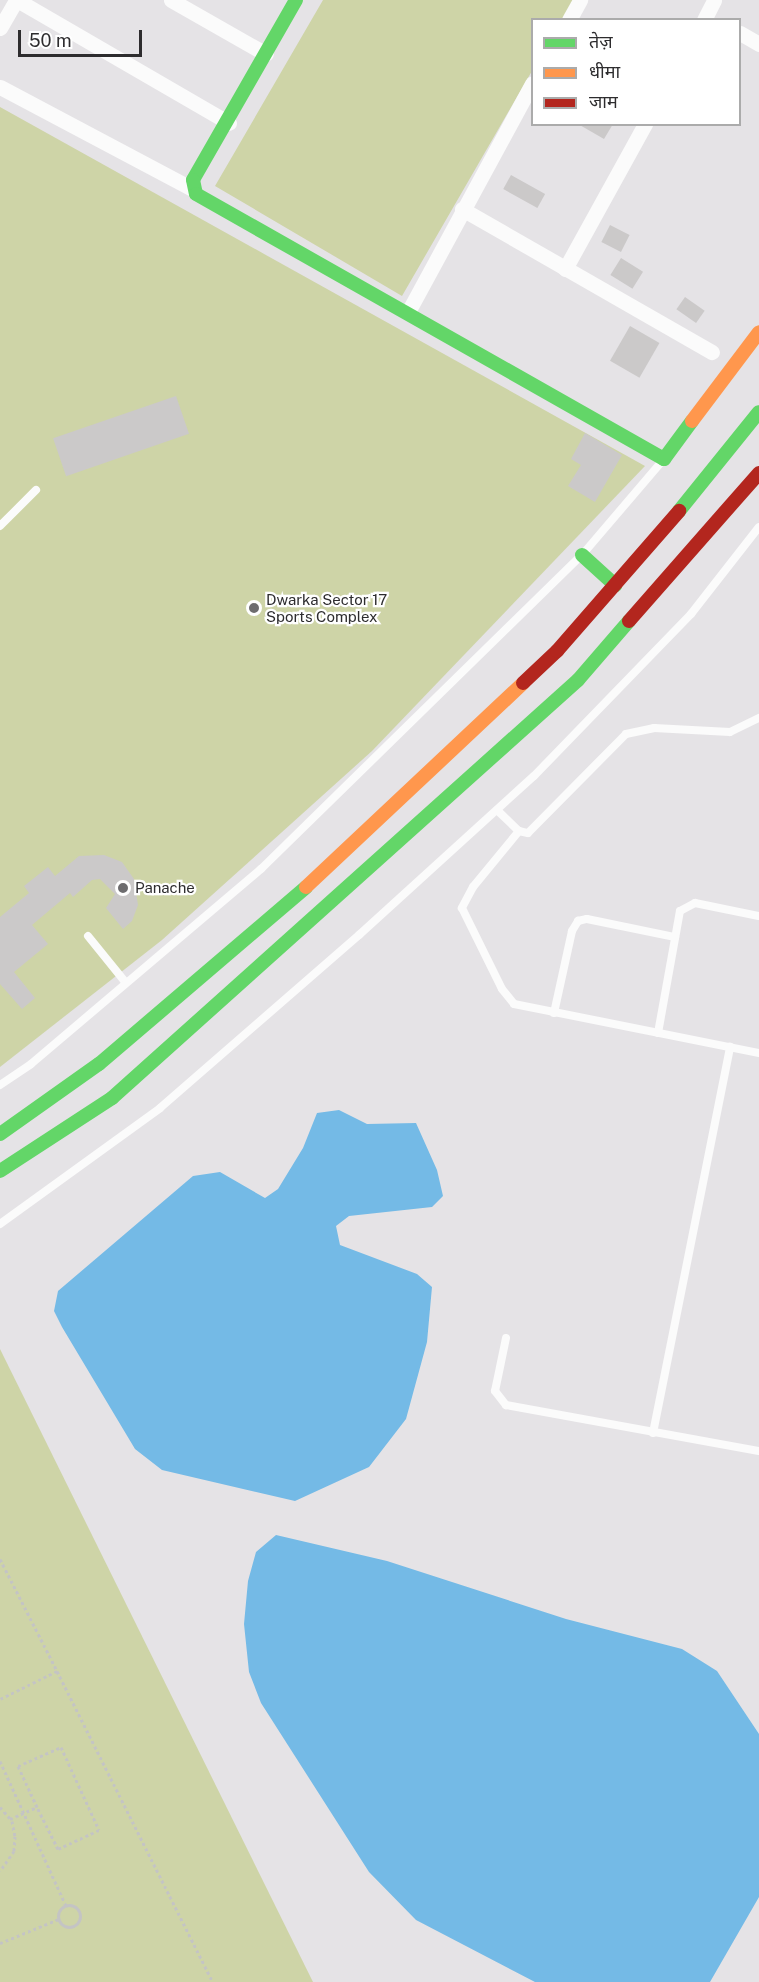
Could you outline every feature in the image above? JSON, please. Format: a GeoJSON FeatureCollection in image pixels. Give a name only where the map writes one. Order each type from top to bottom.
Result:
{"type":"FeatureCollection","features":[{"type":"Feature","properties":{"kind":"main road"},"geometry":{"type":"LineString","coordinates":[[296,0],[229,123],[193,180],[193,189],[196,194],[664,459],[759,332]]}},
{"type":"Feature","properties":{"kind":"main road"},"geometry":{"type":"LineString","coordinates":[[0,1134],[99,1064],[264,925],[557,651],[759,412]]}},
{"type":"Feature","properties":{"kind":"main road"},"geometry":{"type":"LineString","coordinates":[[0,1171],[112,1098],[438,809],[578,680],[759,473]]}},
{"type":"Feature","properties":{"kind":"main road"},"geometry":{"type":"LineString","coordinates":[[582,555],[615,585]]}},
{"type":"Feature","properties":{"kind":"street"},"geometry":{"type":"LineString","coordinates":[[0,28],[17,0],[229,123]]}},
{"type":"Feature","properties":{"kind":"street"},"geometry":{"type":"LineString","coordinates":[[171,0],[266,54]]}},
{"type":"Feature","properties":{"kind":"street"},"geometry":{"type":"LineString","coordinates":[[570,18],[580,0]]}},
{"type":"Feature","properties":{"kind":"street"},"geometry":{"type":"LineString","coordinates":[[709,18],[714,0]]}},
{"type":"Feature","properties":{"kind":"street"},"geometry":{"type":"LineString","coordinates":[[741,34],[759,44]]}},
{"type":"Feature","properties":{"kind":"street"},"geometry":{"type":"LineString","coordinates":[[408,312],[531,86]]}},
{"type":"Feature","properties":{"kind":"street"},"geometry":{"type":"LineString","coordinates":[[0,87],[193,189]]}},
{"type":"Feature","properties":{"kind":"street"},"geometry":{"type":"LineString","coordinates":[[565,268],[644,126]]}},
{"type":"Feature","properties":{"kind":"street"},"geometry":{"type":"LineString","coordinates":[[462,209],[712,352]]}},
{"type":"Feature","properties":{"kind":"lane"},"geometry":{"type":"LineString","coordinates":[[0,1085],[31,1064],[261,869],[582,555],[664,459]]}},
{"type":"Feature","properties":{"kind":"lane"},"geometry":{"type":"LineString","coordinates":[[0,526],[36,490]]}},
{"type":"Feature","properties":{"kind":"lane"},"geometry":{"type":"LineString","coordinates":[[0,1224],[160,1108],[359,935],[496,810],[691,614],[759,527]]}},
{"type":"Feature","properties":{"kind":"lane"},"geometry":{"type":"LineString","coordinates":[[496,810],[519,831],[531,832],[626,734],[654,728],[730,732],[759,718]]}},
{"type":"Feature","properties":{"kind":"lane"},"geometry":{"type":"LineString","coordinates":[[519,831],[473,887],[462,908],[463,915],[508,998],[522,1007],[759,1053]]}},
{"type":"Feature","properties":{"kind":"lane"},"geometry":{"type":"LineString","coordinates":[[658,1033],[680,911],[695,903],[759,916]]}},
{"type":"Feature","properties":{"kind":"lane"},"geometry":{"type":"LineString","coordinates":[[554,1013],[572,931],[578,921],[587,919],[675,937]]}},
{"type":"Feature","properties":{"kind":"lane"},"geometry":{"type":"LineString","coordinates":[[88,936],[126,983]]}},
{"type":"Feature","properties":{"kind":"lane"},"geometry":{"type":"LineString","coordinates":[[653,1433],[730,1047]]}},
{"type":"Feature","properties":{"kind":"lane"},"geometry":{"type":"LineString","coordinates":[[506,1338],[495,1391],[507,1405],[759,1451]]}},
{"type":"Feature","properties":{"kind":"path"},"geometry":{"type":"LineString","coordinates":[[0,1559],[213,1982]]}},
{"type":"Feature","properties":{"kind":"path"},"geometry":{"type":"LineString","coordinates":[[0,1699],[57,1671]]}},
{"type":"Feature","properties":{"kind":"path"},"geometry":{"type":"LineString","coordinates":[[61,1747],[99,1830],[58,1849],[37,1807],[18,1766],[61,1747]]}},
{"type":"Feature","properties":{"kind":"path"},"geometry":{"type":"LineString","coordinates":[[0,1761],[66,1906],[78,1911],[78,1922],[69,1927],[59,1919]]}},
{"type":"Feature","properties":{"kind":"path"},"geometry":{"type":"LineString","coordinates":[[0,1807],[10,1819],[15,1836],[14,1851],[0,1871]]}},
{"type":"Feature","properties":{"kind":"path"},"geometry":{"type":"LineString","coordinates":[[10,1819],[37,1807]]}},
{"type":"Feature","properties":{"kind":"path"},"geometry":{"type":"LineString","coordinates":[[59,1919],[59,1913],[66,1906]]}},
{"type":"Feature","properties":{"kind":"path"},"geometry":{"type":"LineString","coordinates":[[0,1943],[59,1919]]}},
{"type":"Feature","properties":{"kind":"green space"},"geometry":{"type":"Polygon","coordinates":[[[323,0],[574,0],[564,18],[531,18],[531,73],[402,296],[215,186],[323,0]]]}},
{"type":"Feature","properties":{"kind":"green space","name":"Dwarka Sector 17 Sports Complex"},"geometry":{"type":"Polygon","coordinates":[[[0,107],[645,466],[372,751],[162,940],[0,1067],[0,107]]]}},
{"type":"Feature","properties":{"kind":"green space"},"geometry":{"type":"Polygon","coordinates":[[[0,1349],[313,1982],[0,1982],[0,1349]]]}},
{"type":"Feature","properties":{"kind":"water"},"geometry":{"type":"Polygon","coordinates":[[[339,1110],[367,1124],[416,1123],[437,1170],[443,1196],[432,1207],[349,1216],[336,1226],[340,1245],[417,1274],[432,1287],[427,1342],[406,1419],[369,1467],[295,1501],[162,1470],[135,1449],[62,1327],[54,1311],[58,1291],[193,1176],[220,1172],[265,1198],[278,1189],[303,1148],[317,1113],[339,1110]]]}},
{"type":"Feature","properties":{"kind":"water"},"geometry":{"type":"Polygon","coordinates":[[[276,1535],[387,1561],[566,1619],[682,1649],[717,1671],[759,1734],[759,1897],[710,1982],[535,1982],[416,1920],[369,1872],[261,1703],[249,1672],[244,1624],[248,1581],[256,1552],[276,1535]]]}},
{"type":"Feature","properties":{"kind":"building"},"geometry":{"type":"Polygon","coordinates":[[[581,126],[612,126],[604,139],[581,126]]]}},
{"type":"Feature","properties":{"kind":"building"},"geometry":{"type":"Polygon","coordinates":[[[511,175],[545,194],[537,208],[503,189],[511,175]]]}},
{"type":"Feature","properties":{"kind":"building"},"geometry":{"type":"Polygon","coordinates":[[[610,225],[630,235],[621,252],[601,242],[610,225]]]}},
{"type":"Feature","properties":{"kind":"building"},"geometry":{"type":"Polygon","coordinates":[[[621,258],[643,272],[632,289],[610,275],[621,258]]]}},
{"type":"Feature","properties":{"kind":"building"},"geometry":{"type":"Polygon","coordinates":[[[685,297],[705,311],[696,323],[676,309],[685,297]]]}},
{"type":"Feature","properties":{"kind":"building"},"geometry":{"type":"Polygon","coordinates":[[[630,326],[659,343],[639,378],[610,361],[630,326]]]}},
{"type":"Feature","properties":{"kind":"building"},"geometry":{"type":"Polygon","coordinates":[[[176,396],[189,434],[66,476],[53,438],[176,396]]]}},
{"type":"Feature","properties":{"kind":"building"},"geometry":{"type":"Polygon","coordinates":[[[585,433],[622,455],[595,502],[568,486],[581,465],[571,459],[585,433]]]}},
{"type":"Feature","properties":{"kind":"building"},"geometry":{"type":"Polygon","coordinates":[[[104,855],[122,862],[134,879],[138,905],[132,921],[123,929],[106,908],[115,894],[100,879],[92,880],[73,897],[70,893],[32,925],[48,944],[14,972],[35,998],[22,1009],[0,984],[0,917],[29,893],[24,886],[48,867],[55,876],[79,856],[104,855]]]}},
{"type":"Feature","properties":{"kind":"traffic: fast"},"geometry":{"type":"LineString","coordinates":[[296,0],[193,180],[196,194],[664,459],[692,421]]}},
{"type":"Feature","properties":{"kind":"traffic: fast"},"geometry":{"type":"LineString","coordinates":[[679,511],[759,412]]}},
{"type":"Feature","properties":{"kind":"traffic: fast"},"geometry":{"type":"LineString","coordinates":[[582,555],[615,585]]}},
{"type":"Feature","properties":{"kind":"traffic: fast"},"geometry":{"type":"LineString","coordinates":[[0,1171],[112,1098],[578,680],[629,621]]}},
{"type":"Feature","properties":{"kind":"traffic: fast"},"geometry":{"type":"LineString","coordinates":[[0,1134],[99,1064],[306,887]]}},
{"type":"Feature","properties":{"kind":"traffic: slow"},"geometry":{"type":"LineString","coordinates":[[692,421],[759,332]]}},
{"type":"Feature","properties":{"kind":"traffic: slow"},"geometry":{"type":"LineString","coordinates":[[306,887],[523,683]]}},
{"type":"Feature","properties":{"kind":"traffic: jam"},"geometry":{"type":"LineString","coordinates":[[629,621],[759,473]]}},
{"type":"Feature","properties":{"kind":"traffic: jam"},"geometry":{"type":"LineString","coordinates":[[523,683],[557,651],[679,511]]}},
{"type":"Feature","properties":{"kind":"place","name":"Dwarka Sector 17 Sports Complex"},"geometry":{"type":"Point","coordinates":[254,608]}},
{"type":"Feature","properties":{"kind":"place","name":"Panache"},"geometry":{"type":"Point","coordinates":[123,888]}}]}
